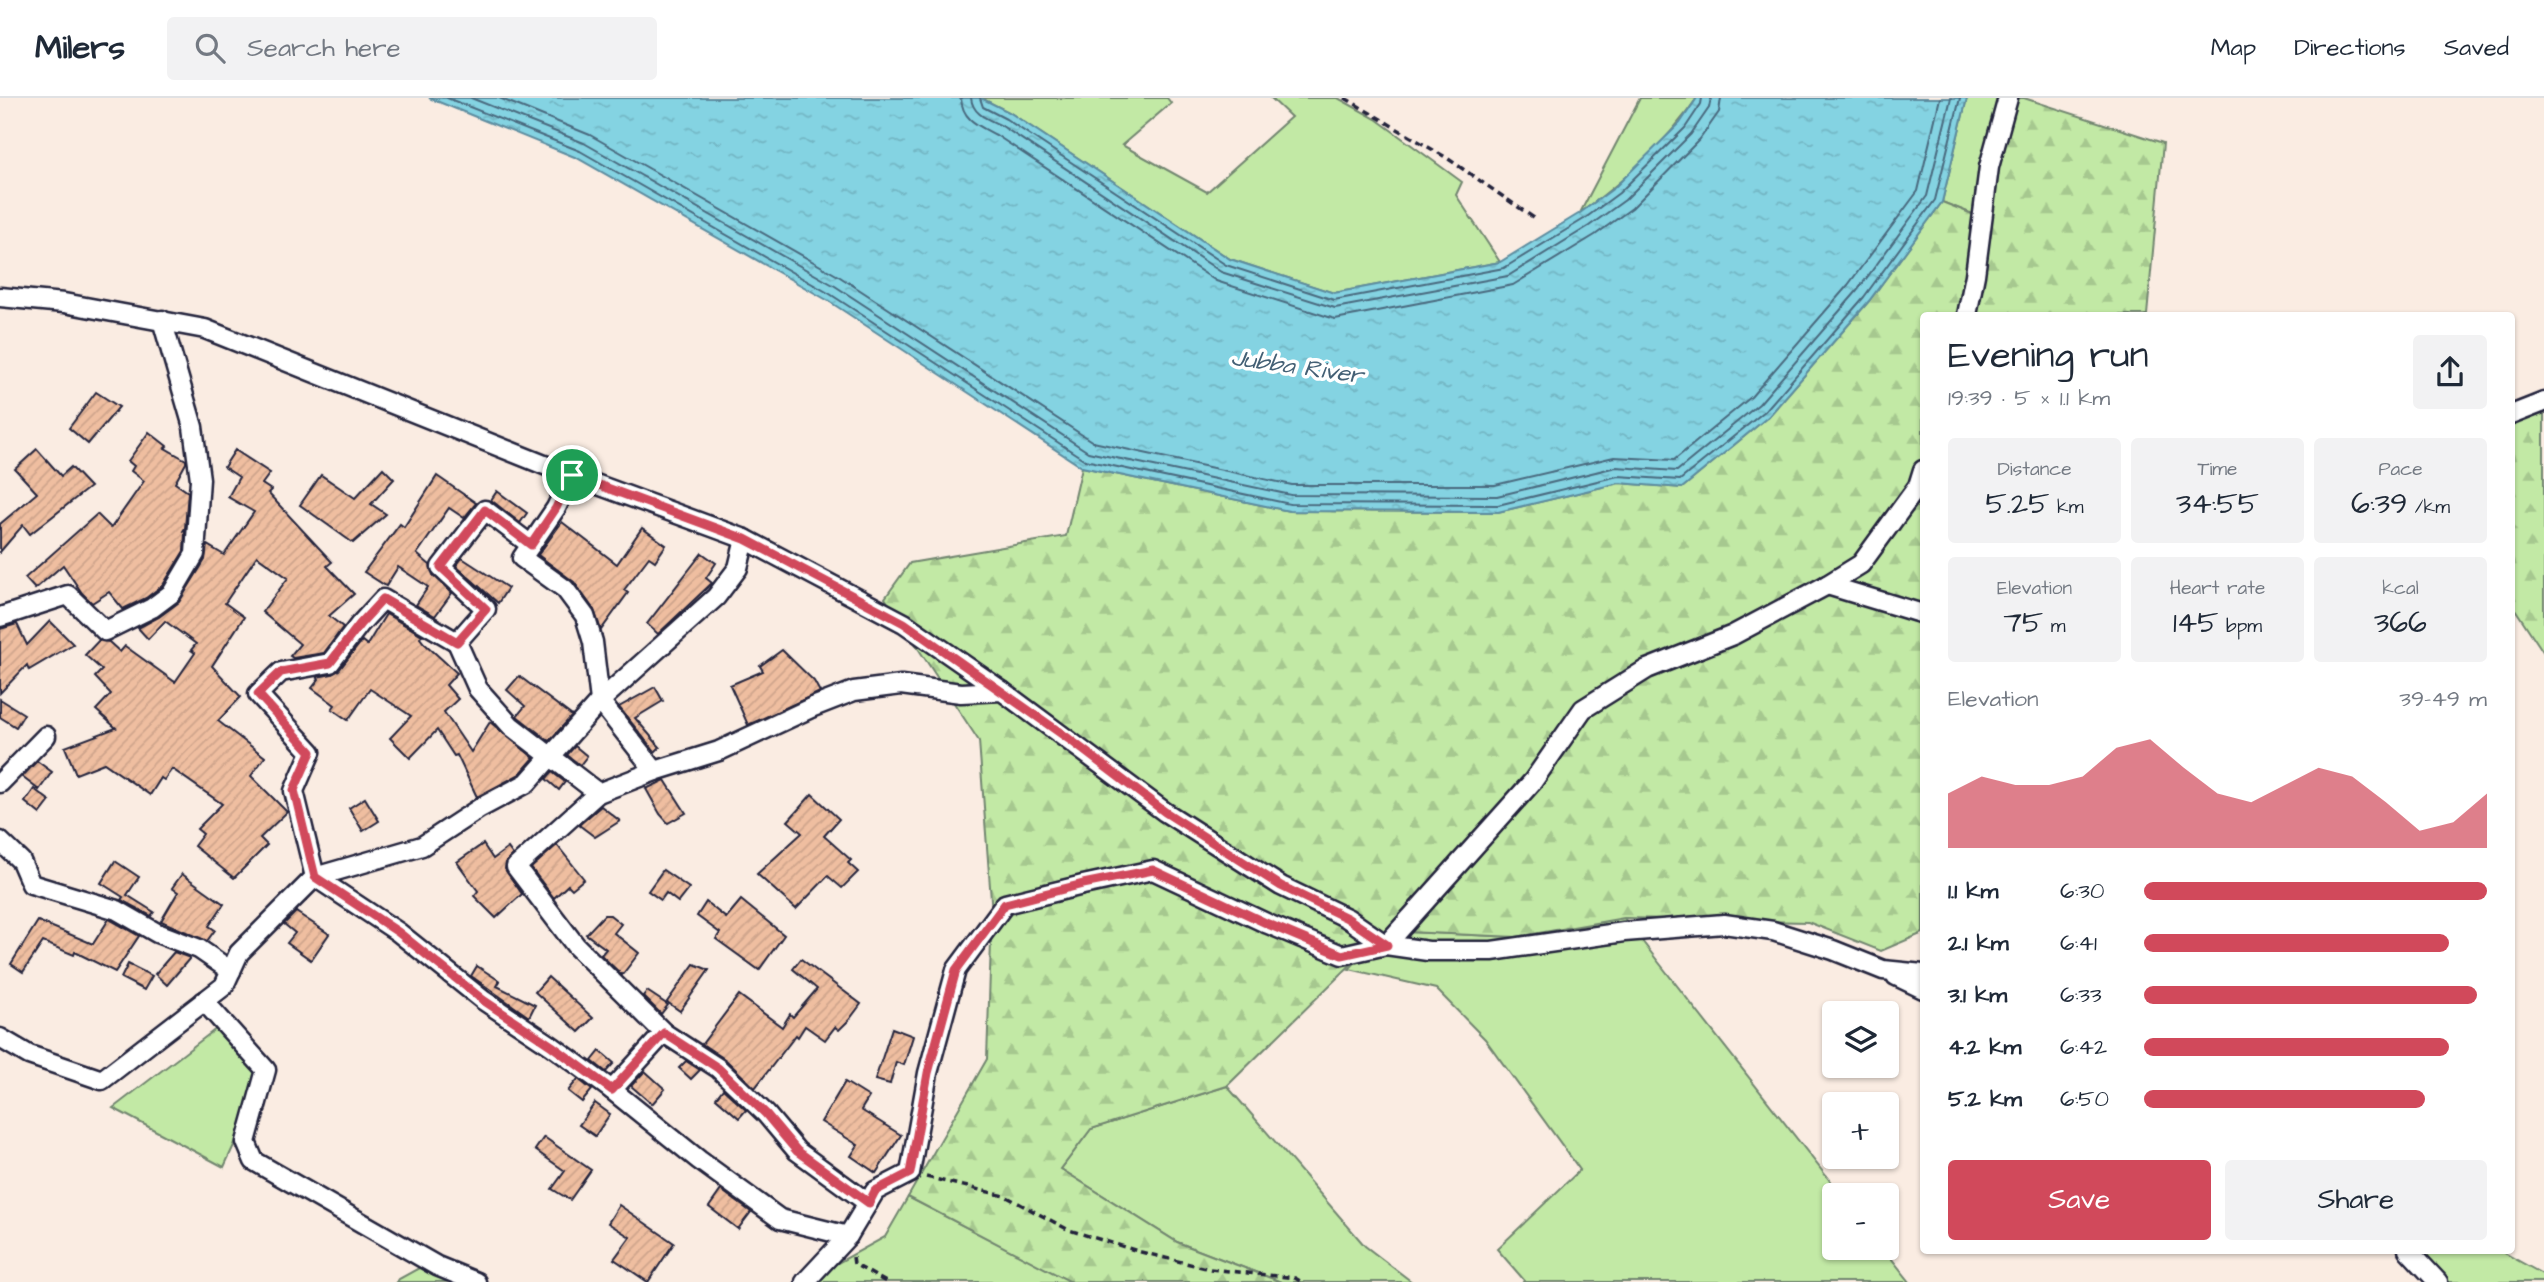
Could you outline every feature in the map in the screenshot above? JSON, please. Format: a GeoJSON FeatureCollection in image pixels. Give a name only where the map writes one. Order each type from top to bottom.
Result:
{"type":"FeatureCollection","features":[{"type":"Feature","properties":{"kind":"street"},"geometry":{"type":"LineString","coordinates":[[1968,312],[1989,167],[2008,98]]}},
{"type":"Feature","properties":{"kind":"street"},"geometry":{"type":"LineString","coordinates":[[0,297],[64,303],[205,329],[572,475],[745,539],[904,623],[1002,691],[1165,812],[1281,886],[1347,918],[1387,945]]}},
{"type":"Feature","properties":{"kind":"street"},"geometry":{"type":"LineString","coordinates":[[0,617],[68,595],[106,631],[152,608],[172,593],[195,554],[200,480],[192,427],[162,320]]}},
{"type":"Feature","properties":{"kind":"street"},"geometry":{"type":"LineString","coordinates":[[2515,413],[2544,402]]}},
{"type":"Feature","properties":{"kind":"street"},"geometry":{"type":"LineString","coordinates":[[572,475],[556,508],[522,558],[565,589],[585,616],[590,629],[600,701],[655,771]]}},
{"type":"Feature","properties":{"kind":"street"},"geometry":{"type":"LineString","coordinates":[[1387,945],[1533,781],[1583,709],[1647,669],[1733,635],[1861,564],[1920,478]]}},
{"type":"Feature","properties":{"kind":"street"},"geometry":{"type":"LineString","coordinates":[[457,642],[486,609],[441,567],[485,510],[531,545]]}},
{"type":"Feature","properties":{"kind":"street"},"geometry":{"type":"LineString","coordinates":[[0,1038],[29,1055],[102,1080],[224,986],[239,953],[315,877],[422,846],[480,808],[527,783],[600,701],[716,597],[738,568],[745,539]]}},
{"type":"Feature","properties":{"kind":"street"},"geometry":{"type":"LineString","coordinates":[[1827,585],[1920,613]]}},
{"type":"Feature","properties":{"kind":"street"},"geometry":{"type":"LineString","coordinates":[[598,793],[511,726],[478,689],[457,642],[383,599],[330,663],[281,672],[258,694],[311,752],[294,790],[315,877],[398,932],[483,1000],[612,1090],[699,1160],[780,1219],[848,1236]]}},
{"type":"Feature","properties":{"kind":"street"},"geometry":{"type":"LineString","coordinates":[[869,1203],[797,1151],[766,1114],[718,1068],[664,1033],[576,946],[516,867],[598,793],[719,751],[854,691],[901,685],[961,693],[1002,691]]}},
{"type":"Feature","properties":{"kind":"street"},"geometry":{"type":"LineString","coordinates":[[0,783],[46,736]]}},
{"type":"Feature","properties":{"kind":"street"},"geometry":{"type":"LineString","coordinates":[[0,841],[21,861],[31,884],[117,910],[157,933],[199,949],[231,971]]}},
{"type":"Feature","properties":{"kind":"street"},"geometry":{"type":"LineString","coordinates":[[805,1282],[848,1236],[875,1191],[910,1173],[928,1073],[956,970],[1005,904],[1153,870],[1342,955],[1387,945],[1428,951],[1492,951],[1624,932],[1724,924],[1773,931],[1833,950],[1920,988]]}},
{"type":"Feature","properties":{"kind":"street"},"geometry":{"type":"LineString","coordinates":[[1883,970],[1920,974]]}},
{"type":"Feature","properties":{"kind":"street"},"geometry":{"type":"LineString","coordinates":[[204,1001],[266,1070],[246,1142],[254,1161],[437,1266],[476,1282]]}},
{"type":"Feature","properties":{"kind":"street"},"geometry":{"type":"LineString","coordinates":[[612,1090],[664,1033]]}},
{"type":"Feature","properties":{"kind":"street"},"geometry":{"type":"LineString","coordinates":[[2412,1254],[2438,1282]]}},
{"type":"Feature","properties":{"kind":"path"},"geometry":{"type":"LineString","coordinates":[[1345,98],[1447,158],[1537,220]]}},
{"type":"Feature","properties":{"kind":"path"},"geometry":{"type":"LineString","coordinates":[[910,1173],[1005,1196],[1069,1230],[1141,1252],[1210,1269],[1295,1278],[1302,1282]]}},
{"type":"Feature","properties":{"kind":"path"},"geometry":{"type":"LineString","coordinates":[[848,1236],[854,1264],[886,1282]]}},
{"type":"Feature","properties":{"kind":"green space"},"geometry":{"type":"Polygon","coordinates":[[[981,98],[1167,98],[1171,103],[1122,145],[1207,192],[1291,117],[1271,98],[1338,98],[1376,119],[1462,182],[1456,195],[1500,262],[1334,293],[1230,259],[1009,112],[981,98]]]}},
{"type":"Feature","properties":{"kind":"green space"},"geometry":{"type":"Polygon","coordinates":[[[1640,98],[1697,98],[1672,130],[1643,160],[1580,213],[1640,98]]]}},
{"type":"Feature","properties":{"kind":"green space"},"geometry":{"type":"Polygon","coordinates":[[[1967,98],[2009,98],[1990,221],[1942,202],[1967,98]]]}},
{"type":"Feature","properties":{"kind":"green space"},"geometry":{"type":"Polygon","coordinates":[[[2009,98],[2024,98],[2163,143],[2147,312],[1920,312],[1920,934],[1881,951],[1808,922],[1624,918],[1516,937],[1385,931],[1227,1086],[1091,1129],[1061,1169],[1177,1242],[1281,1282],[1071,1282],[908,1197],[987,1059],[992,913],[979,741],[885,598],[910,563],[1066,536],[1082,467],[1289,511],[1498,512],[1619,483],[1682,488],[1769,416],[1869,301],[1942,202],[1990,221],[2009,98]]]}},
{"type":"Feature","properties":{"kind":"green space"},"geometry":{"type":"Polygon","coordinates":[[[2544,402],[2544,653],[2515,609],[2515,415],[2544,402]]]}},
{"type":"Feature","properties":{"kind":"green space"},"geometry":{"type":"Polygon","coordinates":[[[1624,918],[1832,1183],[1822,1183],[1822,1260],[1893,1260],[1910,1282],[1523,1282],[1497,1249],[1580,1170],[1485,1039],[1436,989],[1349,969],[1385,931],[1516,937],[1624,918]]]}},
{"type":"Feature","properties":{"kind":"green space"},"geometry":{"type":"Polygon","coordinates":[[[221,1025],[267,1073],[224,1167],[113,1108],[221,1025]]]}},
{"type":"Feature","properties":{"kind":"green space"},"geometry":{"type":"Polygon","coordinates":[[[1227,1086],[1365,1246],[1412,1282],[1281,1282],[1177,1242],[1061,1169],[1091,1129],[1227,1086]]]}},
{"type":"Feature","properties":{"kind":"green space"},"geometry":{"type":"Polygon","coordinates":[[[908,1197],[1071,1282],[803,1282],[885,1237],[908,1197]]]}},
{"type":"Feature","properties":{"kind":"green space"},"geometry":{"type":"Polygon","coordinates":[[[2408,1254],[2506,1254],[2544,1275],[2544,1282],[2433,1282],[2408,1254]]]}},
{"type":"Feature","properties":{"kind":"green space"},"geometry":{"type":"Polygon","coordinates":[[[439,1257],[476,1282],[397,1282],[399,1279],[439,1257]]]}},
{"type":"Feature","properties":{"kind":"water","name":"Jubba River"},"geometry":{"type":"Polygon","coordinates":[[[429,98],[981,98],[1009,112],[1230,259],[1334,293],[1500,262],[1580,213],[1614,188],[1680,123],[1697,98],[1967,98],[1942,202],[1869,301],[1769,416],[1682,488],[1619,483],[1498,512],[1289,511],[1082,467],[827,300],[577,158],[429,98]]]}},
{"type":"Feature","properties":{"kind":"building"},"geometry":{"type":"Polygon","coordinates":[[[96,392],[119,407],[88,444],[69,428],[96,392]]]}},
{"type":"Feature","properties":{"kind":"building"},"geometry":{"type":"Polygon","coordinates":[[[149,432],[167,446],[165,448],[186,460],[175,483],[188,492],[183,531],[184,551],[163,585],[146,598],[123,609],[109,592],[92,603],[63,565],[35,589],[25,578],[97,514],[111,528],[144,481],[131,471],[134,466],[128,461],[149,432]]]}},
{"type":"Feature","properties":{"kind":"building"},"geometry":{"type":"Polygon","coordinates":[[[37,449],[61,476],[71,467],[90,487],[30,534],[23,525],[0,552],[0,524],[37,493],[15,469],[37,449]]]}},
{"type":"Feature","properties":{"kind":"building"},"geometry":{"type":"Polygon","coordinates":[[[235,450],[270,473],[262,484],[271,490],[268,493],[332,562],[327,566],[354,594],[329,616],[343,627],[324,653],[293,658],[290,656],[300,644],[262,612],[288,578],[257,556],[225,603],[244,617],[212,666],[241,697],[218,721],[265,757],[251,776],[287,812],[260,838],[267,845],[234,878],[194,846],[203,834],[197,829],[222,804],[172,769],[164,780],[161,778],[150,795],[104,763],[76,774],[65,747],[116,728],[96,710],[111,694],[95,677],[102,670],[85,655],[99,640],[109,642],[120,652],[125,646],[175,682],[195,653],[191,650],[196,644],[165,621],[148,639],[138,628],[179,602],[205,560],[207,545],[224,555],[254,512],[228,497],[239,477],[224,467],[235,450]]]}},
{"type":"Feature","properties":{"kind":"building"},"geometry":{"type":"Polygon","coordinates":[[[383,468],[394,479],[371,504],[386,514],[353,543],[300,505],[321,475],[355,498],[383,468]]]}},
{"type":"Feature","properties":{"kind":"building"},"geometry":{"type":"Polygon","coordinates":[[[437,476],[476,503],[464,518],[449,508],[417,554],[430,565],[433,575],[452,593],[435,616],[416,605],[428,587],[398,567],[386,586],[364,572],[400,524],[404,527],[437,476]]]}},
{"type":"Feature","properties":{"kind":"building"},"geometry":{"type":"Polygon","coordinates":[[[497,491],[527,513],[520,523],[491,500],[497,491]]]}},
{"type":"Feature","properties":{"kind":"building"},"geometry":{"type":"Polygon","coordinates":[[[562,522],[617,564],[642,528],[666,545],[655,561],[649,557],[624,590],[628,593],[601,630],[594,610],[574,582],[538,555],[562,522]]]}},
{"type":"Feature","properties":{"kind":"building"},"geometry":{"type":"Polygon","coordinates":[[[702,553],[716,563],[706,578],[712,583],[658,634],[647,624],[702,553]]]}},
{"type":"Feature","properties":{"kind":"building"},"geometry":{"type":"Polygon","coordinates":[[[462,558],[508,588],[498,603],[456,566],[462,558]]]}},
{"type":"Feature","properties":{"kind":"building"},"geometry":{"type":"Polygon","coordinates":[[[386,614],[422,635],[420,638],[424,643],[457,673],[446,685],[458,699],[444,712],[471,752],[490,722],[534,758],[520,774],[477,797],[457,755],[454,756],[437,730],[410,758],[390,738],[411,716],[370,689],[348,720],[332,709],[335,705],[312,688],[319,679],[317,677],[339,670],[362,641],[367,645],[386,614]]]}},
{"type":"Feature","properties":{"kind":"building"},"geometry":{"type":"Polygon","coordinates":[[[50,621],[73,644],[29,670],[27,665],[0,693],[0,629],[17,624],[27,645],[50,621]]]}},
{"type":"Feature","properties":{"kind":"building"},"geometry":{"type":"Polygon","coordinates":[[[782,650],[814,681],[820,692],[748,725],[730,685],[763,671],[760,666],[782,650]]]}},
{"type":"Feature","properties":{"kind":"building"},"geometry":{"type":"Polygon","coordinates":[[[519,676],[572,716],[549,741],[517,716],[525,706],[507,690],[519,676]]]}},
{"type":"Feature","properties":{"kind":"building"},"geometry":{"type":"Polygon","coordinates":[[[655,687],[663,701],[635,718],[660,747],[655,752],[619,707],[655,687]]]}},
{"type":"Feature","properties":{"kind":"building"},"geometry":{"type":"Polygon","coordinates":[[[0,699],[24,714],[16,727],[0,717],[0,699]]]}},
{"type":"Feature","properties":{"kind":"building"},"geometry":{"type":"Polygon","coordinates":[[[575,746],[587,756],[580,765],[567,755],[575,746]]]}},
{"type":"Feature","properties":{"kind":"building"},"geometry":{"type":"Polygon","coordinates":[[[37,761],[52,772],[39,790],[22,777],[37,761]]]}},
{"type":"Feature","properties":{"kind":"building"},"geometry":{"type":"Polygon","coordinates":[[[552,772],[565,782],[559,790],[546,779],[552,772]]]}},
{"type":"Feature","properties":{"kind":"building"},"geometry":{"type":"Polygon","coordinates":[[[665,780],[686,813],[668,823],[646,789],[665,780]]]}},
{"type":"Feature","properties":{"kind":"building"},"geometry":{"type":"Polygon","coordinates":[[[34,789],[50,801],[40,814],[25,802],[34,789]]]}},
{"type":"Feature","properties":{"kind":"building"},"geometry":{"type":"Polygon","coordinates":[[[812,794],[839,819],[824,836],[851,860],[848,863],[858,872],[842,888],[828,876],[796,909],[757,874],[802,833],[788,821],[812,794]]]}},
{"type":"Feature","properties":{"kind":"building"},"geometry":{"type":"Polygon","coordinates":[[[365,798],[379,821],[363,831],[349,808],[365,798]]]}},
{"type":"Feature","properties":{"kind":"building"},"geometry":{"type":"Polygon","coordinates":[[[601,806],[620,821],[595,837],[579,825],[601,806]]]}},
{"type":"Feature","properties":{"kind":"building"},"geometry":{"type":"Polygon","coordinates":[[[483,844],[493,859],[508,848],[513,855],[506,863],[505,869],[522,894],[496,918],[474,896],[478,891],[457,862],[483,844]]]}},
{"type":"Feature","properties":{"kind":"building"},"geometry":{"type":"Polygon","coordinates":[[[557,845],[584,879],[572,889],[568,885],[554,898],[531,868],[557,845]]]}},
{"type":"Feature","properties":{"kind":"building"},"geometry":{"type":"Polygon","coordinates":[[[115,861],[139,877],[127,895],[154,912],[151,916],[121,900],[123,897],[101,883],[115,861]]]}},
{"type":"Feature","properties":{"kind":"building"},"geometry":{"type":"Polygon","coordinates":[[[663,870],[689,888],[678,902],[666,893],[661,900],[648,891],[663,870]]]}},
{"type":"Feature","properties":{"kind":"building"},"geometry":{"type":"Polygon","coordinates":[[[182,874],[224,904],[209,926],[215,930],[207,941],[161,921],[178,892],[172,888],[182,874]]]}},
{"type":"Feature","properties":{"kind":"building"},"geometry":{"type":"Polygon","coordinates":[[[741,900],[784,935],[759,970],[716,939],[720,933],[697,916],[706,902],[726,918],[741,900]]]}},
{"type":"Feature","properties":{"kind":"building"},"geometry":{"type":"Polygon","coordinates":[[[296,912],[329,934],[311,960],[287,943],[295,933],[284,924],[296,912]]]}},
{"type":"Feature","properties":{"kind":"building"},"geometry":{"type":"Polygon","coordinates":[[[604,915],[610,915],[621,924],[614,933],[639,953],[622,975],[601,955],[606,949],[586,934],[604,915]]]}},
{"type":"Feature","properties":{"kind":"building"},"geometry":{"type":"Polygon","coordinates":[[[109,919],[139,936],[115,972],[75,952],[74,955],[43,942],[23,972],[11,964],[38,921],[93,944],[109,919]]]}},
{"type":"Feature","properties":{"kind":"building"},"geometry":{"type":"Polygon","coordinates":[[[174,952],[190,958],[167,985],[155,974],[174,952]]]}},
{"type":"Feature","properties":{"kind":"building"},"geometry":{"type":"Polygon","coordinates":[[[801,959],[861,1004],[839,1030],[835,1027],[825,1040],[805,1026],[755,1088],[726,1060],[702,1044],[739,995],[782,1027],[790,1014],[793,1017],[817,989],[793,969],[801,959]]]}},
{"type":"Feature","properties":{"kind":"building"},"geometry":{"type":"Polygon","coordinates":[[[128,964],[152,976],[144,990],[121,978],[128,964]]]}},
{"type":"Feature","properties":{"kind":"building"},"geometry":{"type":"Polygon","coordinates":[[[694,964],[709,970],[680,1011],[667,1002],[694,964]]]}},
{"type":"Feature","properties":{"kind":"building"},"geometry":{"type":"Polygon","coordinates":[[[477,966],[500,981],[497,986],[535,1005],[529,1017],[471,976],[477,966]]]}},
{"type":"Feature","properties":{"kind":"building"},"geometry":{"type":"Polygon","coordinates":[[[548,977],[593,1018],[579,1032],[535,992],[548,977]]]}},
{"type":"Feature","properties":{"kind":"building"},"geometry":{"type":"Polygon","coordinates":[[[647,991],[668,1005],[661,1014],[643,996],[647,991]]]}},
{"type":"Feature","properties":{"kind":"building"},"geometry":{"type":"Polygon","coordinates":[[[892,1028],[913,1036],[904,1065],[896,1062],[890,1084],[875,1080],[892,1028]]]}},
{"type":"Feature","properties":{"kind":"building"},"geometry":{"type":"Polygon","coordinates":[[[600,1051],[614,1063],[606,1072],[592,1061],[600,1051]]]}},
{"type":"Feature","properties":{"kind":"building"},"geometry":{"type":"Polygon","coordinates":[[[686,1061],[700,1070],[691,1079],[679,1068],[686,1061]]]}},
{"type":"Feature","properties":{"kind":"building"},"geometry":{"type":"Polygon","coordinates":[[[645,1071],[665,1089],[652,1104],[631,1086],[645,1071]]]}},
{"type":"Feature","properties":{"kind":"building"},"geometry":{"type":"Polygon","coordinates":[[[578,1079],[592,1090],[582,1102],[568,1091],[578,1079]]]}},
{"type":"Feature","properties":{"kind":"building"},"geometry":{"type":"Polygon","coordinates":[[[845,1082],[869,1097],[861,1110],[901,1135],[876,1173],[851,1156],[858,1145],[821,1122],[845,1082]]]}},
{"type":"Feature","properties":{"kind":"building"},"geometry":{"type":"Polygon","coordinates":[[[723,1089],[746,1110],[739,1118],[716,1098],[723,1089]]]}},
{"type":"Feature","properties":{"kind":"building"},"geometry":{"type":"Polygon","coordinates":[[[595,1103],[610,1114],[595,1136],[579,1125],[595,1103]]]}},
{"type":"Feature","properties":{"kind":"building"},"geometry":{"type":"Polygon","coordinates":[[[544,1137],[591,1170],[570,1200],[552,1189],[565,1171],[535,1150],[544,1137]]]}},
{"type":"Feature","properties":{"kind":"building"},"geometry":{"type":"Polygon","coordinates":[[[721,1190],[751,1212],[738,1229],[709,1207],[721,1190]]]}},
{"type":"Feature","properties":{"kind":"building"},"geometry":{"type":"Polygon","coordinates":[[[619,1205],[674,1243],[648,1282],[614,1259],[630,1237],[608,1223],[619,1205]]]}},
{"type":"Feature","properties":{"kind":"route"},"geometry":{"type":"LineString","coordinates":[[572,475],[745,539],[904,623],[1069,739],[1165,812],[1281,886],[1347,918],[1387,945],[1342,955],[1153,870],[1005,904],[956,970],[928,1073],[910,1173],[875,1191],[869,1203],[797,1151],[766,1114],[718,1068],[664,1033],[612,1090],[483,1000],[398,932],[315,877],[294,790],[311,752],[258,694],[281,672],[330,663],[383,599],[457,642],[486,609],[441,567],[485,510],[531,545],[556,508],[572,475]]}}]}
